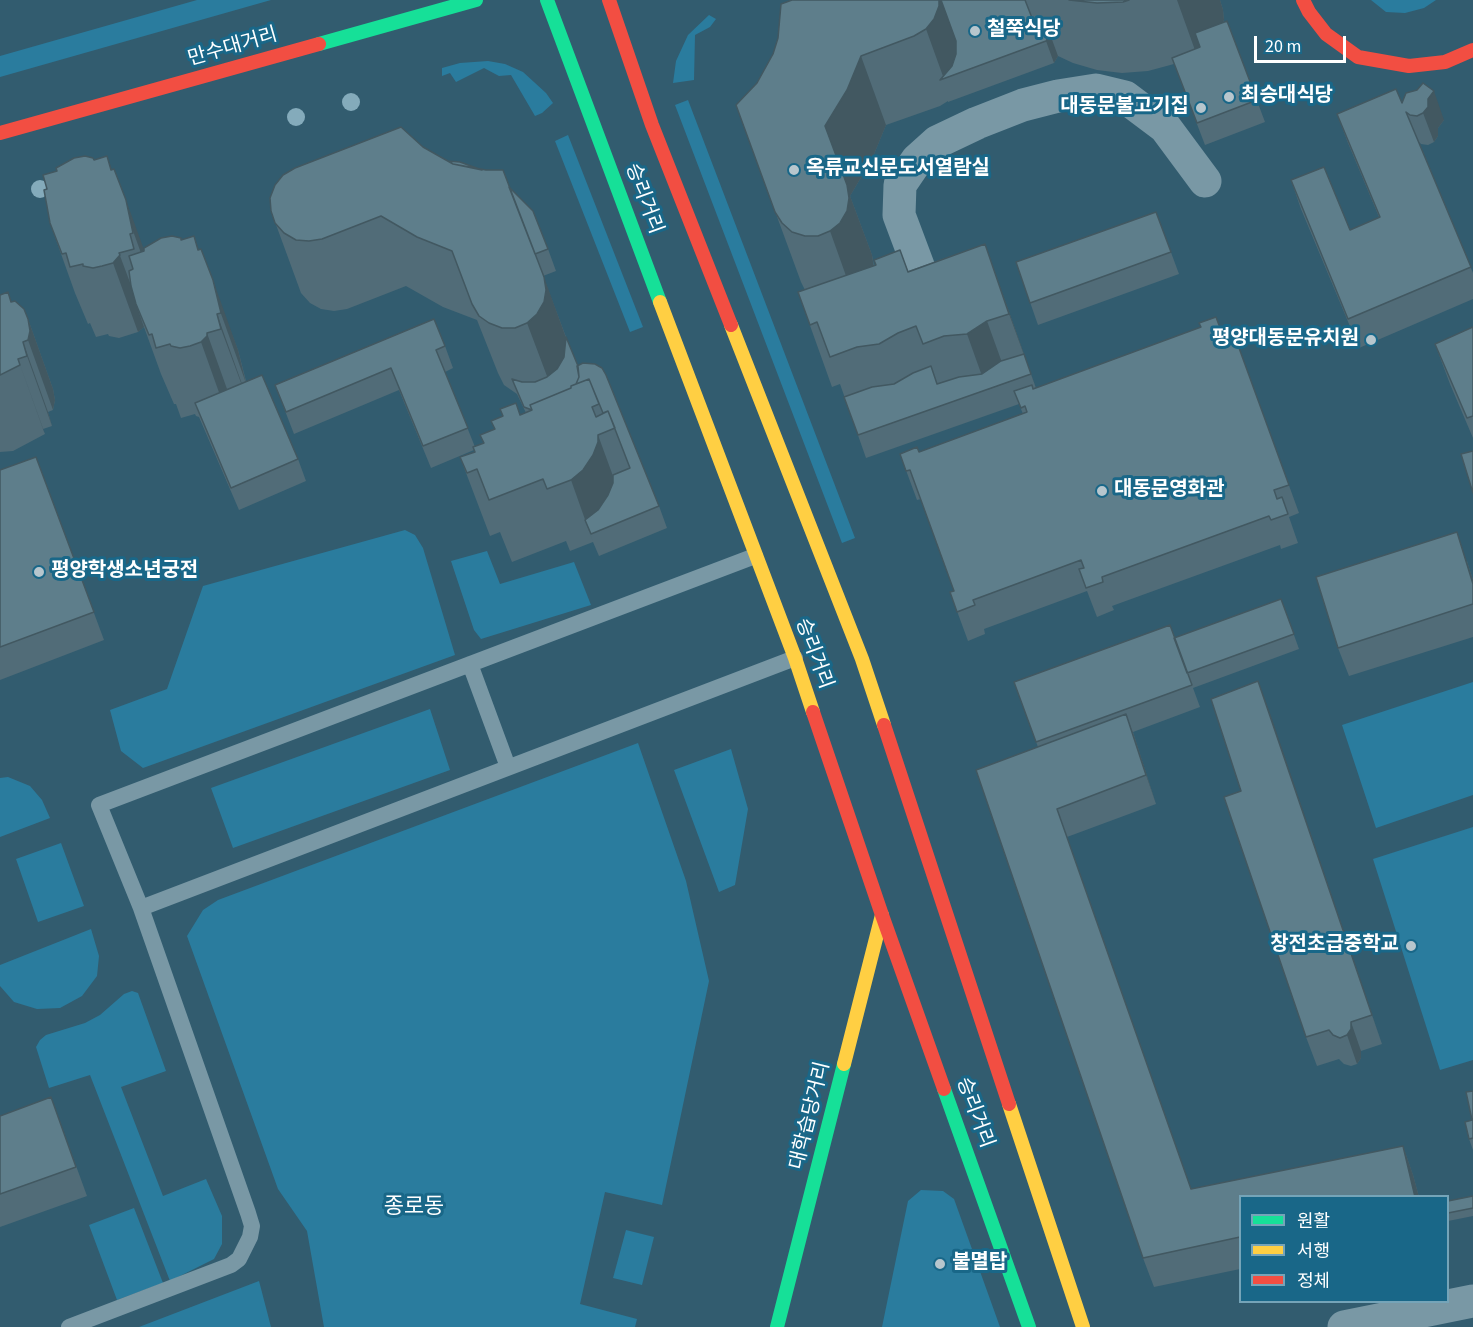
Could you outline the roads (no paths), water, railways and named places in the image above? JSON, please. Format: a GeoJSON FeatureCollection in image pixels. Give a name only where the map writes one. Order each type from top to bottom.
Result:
{"type":"FeatureCollection","features":[{"type":"Feature","properties":{"kind":"main road","name":"만수대거리"},"geometry":{"type":"LineString","coordinates":[[0,133],[476,0]]}},
{"type":"Feature","properties":{"kind":"main road","name":"승리거리"},"geometry":{"type":"LineString","coordinates":[[547,0],[795,658],[882,915],[1029,1327]]}},
{"type":"Feature","properties":{"kind":"main road","name":"승리거리"},"geometry":{"type":"LineString","coordinates":[[609,0],[652,125],[862,659],[1083,1327]]}},
{"type":"Feature","properties":{"kind":"main road"},"geometry":{"type":"LineString","coordinates":[[1303,0],[1326,34],[1358,57],[1409,66],[1445,62],[1473,51]]}},
{"type":"Feature","properties":{"kind":"main road","name":"대학습당거리"},"geometry":{"type":"LineString","coordinates":[[777,1327],[882,915]]}},
{"type":"Feature","properties":{"kind":"street"},"geometry":{"type":"LineString","coordinates":[[920,271],[900,215],[900,185],[917,160],[937,142],[1023,105],[1096,90],[1125,97],[1165,127],[1205,181]]}},
{"type":"Feature","properties":{"kind":"street"},"geometry":{"type":"LineString","coordinates":[[1344,1327],[1473,1301]]}},
{"type":"Feature","properties":{"kind":"lane"},"geometry":{"type":"LineString","coordinates":[[69,1327],[231,1265],[243,1253],[252,1226],[141,908],[99,805],[755,556]]}},
{"type":"Feature","properties":{"kind":"lane"},"geometry":{"type":"LineString","coordinates":[[141,908],[795,658]]}},
{"type":"Feature","properties":{"kind":"lane"},"geometry":{"type":"LineString","coordinates":[[470,664],[508,767]]}},
{"type":"Feature","properties":{"kind":"place","name":"철쭉식당"},"geometry":{"type":"Point","coordinates":[975,31]}},
{"type":"Feature","properties":{"kind":"place","name":"최승대식당"},"geometry":{"type":"Point","coordinates":[1229,97]}},
{"type":"Feature","properties":{"kind":"place","name":"대동문불고기집"},"geometry":{"type":"Point","coordinates":[1201,108]}},
{"type":"Feature","properties":{"kind":"place","name":"옥류교신문도서열람실"},"geometry":{"type":"Point","coordinates":[794,170]}},
{"type":"Feature","properties":{"kind":"place","name":"평양대동문유치원"},"geometry":{"type":"Point","coordinates":[1371,340]}},
{"type":"Feature","properties":{"kind":"place","name":"대동문영화관"},"geometry":{"type":"Point","coordinates":[1102,491]}},
{"type":"Feature","properties":{"kind":"place","name":"평양학생소년궁전"},"geometry":{"type":"Point","coordinates":[39,572]}},
{"type":"Feature","properties":{"kind":"place","name":"창전초급중학교"},"geometry":{"type":"Point","coordinates":[1411,946]}},
{"type":"Feature","properties":{"kind":"place","name":"불멸탑"},"geometry":{"type":"Point","coordinates":[940,1264]}},
{"type":"Feature","properties":{"kind":"district","name":"종로동"},"geometry":{"type":"Point","coordinates":[414,1208]}}]}
